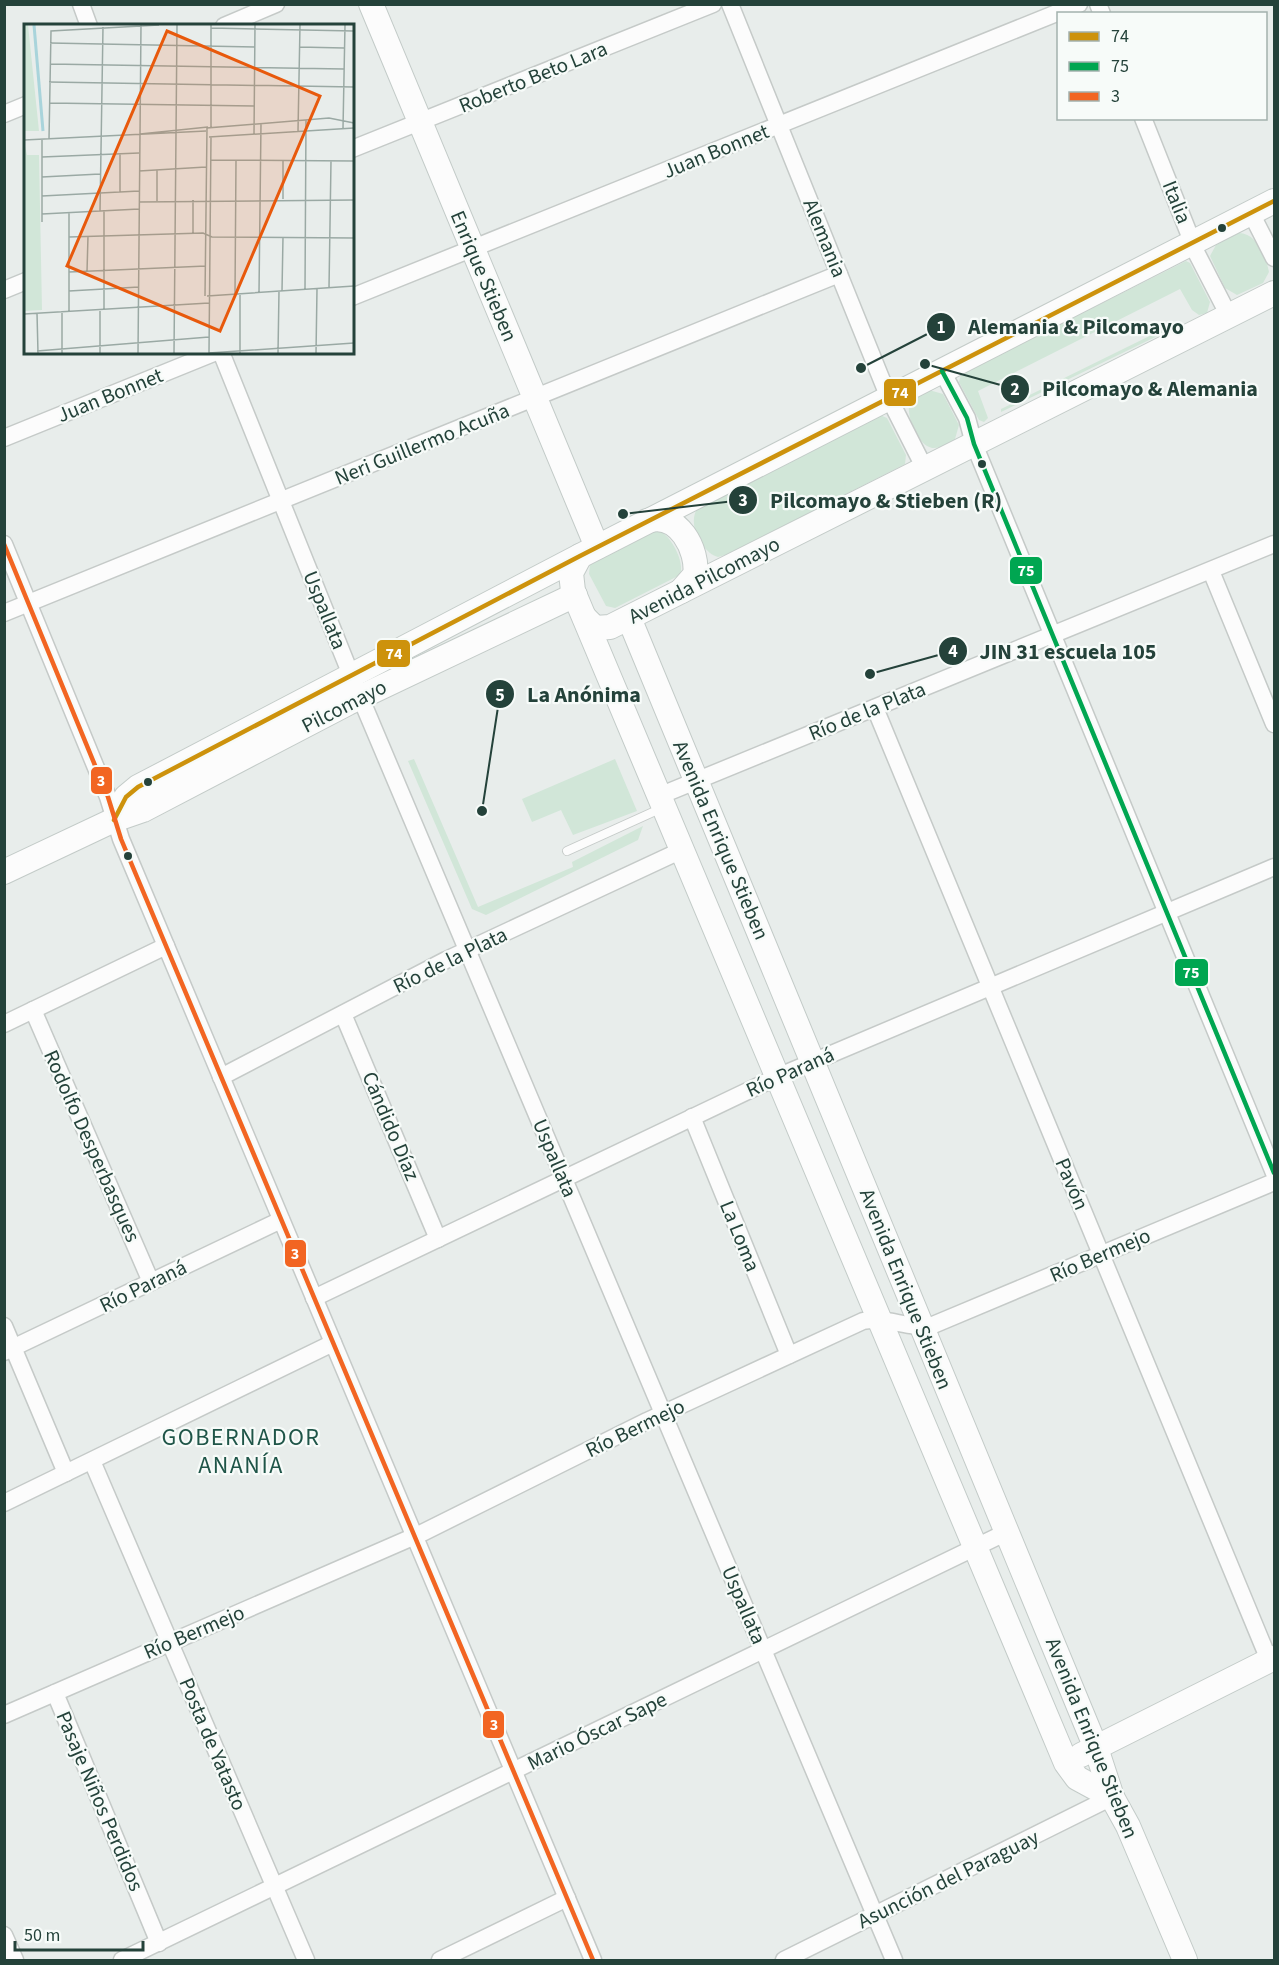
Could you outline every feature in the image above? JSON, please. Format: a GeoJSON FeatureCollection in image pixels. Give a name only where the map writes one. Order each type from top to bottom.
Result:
{"type":"FeatureCollection","features":[{"type":"Feature","properties":{"kind":"main road","name":"Enrique Stieben"},"geometry":{"type":"LineString","coordinates":[[371,4],[535,398],[588,552]]}},
{"type":"Feature","properties":{"kind":"main road"},"geometry":{"type":"LineString","coordinates":[[588,552],[1275,201]]}},
{"type":"Feature","properties":{"kind":"main road","name":"Avenida Pilcomayo"},"geometry":{"type":"LineString","coordinates":[[585,618],[592,626],[599,629],[628,618],[1275,293]]}},
{"type":"Feature","properties":{"kind":"main road"},"geometry":{"type":"LineString","coordinates":[[646,522],[666,518],[681,530],[696,565],[693,578],[681,591]]}},
{"type":"Feature","properties":{"kind":"main road","name":"Avenida Enrique Stieben"},"geometry":{"type":"LineString","coordinates":[[588,552],[574,564],[570,577],[575,596],[1065,1763]]}},
{"type":"Feature","properties":{"kind":"main road","name":"Pilcomayo"},"geometry":{"type":"LineString","coordinates":[[4,872],[114,820],[143,810],[588,552]]}},
{"type":"Feature","properties":{"kind":"main road","name":"Pilcomayo"},"geometry":{"type":"LineString","coordinates":[[356,686],[575,596]]}},
{"type":"Feature","properties":{"kind":"main road","name":"Avenida Enrique Stieben"},"geometry":{"type":"LineString","coordinates":[[628,618],[1096,1748],[1112,1797],[1128,1826],[1185,1960]]}},
{"type":"Feature","properties":{"kind":"main road"},"geometry":{"type":"LineString","coordinates":[[1112,1797],[1077,1779],[1065,1763],[1272,1659]]}},
{"type":"Feature","properties":{"kind":"street"},"geometry":{"type":"LineString","coordinates":[[81,4],[88,24]]}},
{"type":"Feature","properties":{"kind":"street"},"geometry":{"type":"LineString","coordinates":[[229,24],[276,4]]}},
{"type":"Feature","properties":{"kind":"street","name":"Roberto Beto Lara"},"geometry":{"type":"LineString","coordinates":[[354,148],[712,4]]}},
{"type":"Feature","properties":{"kind":"street","name":"Alemania"},"geometry":{"type":"LineString","coordinates":[[730,4],[889,398],[925,469]]}},
{"type":"Feature","properties":{"kind":"street","name":"Juan Bonnet"},"geometry":{"type":"LineString","coordinates":[[1059,12],[1079,4]]}},
{"type":"Feature","properties":{"kind":"street","name":"Juan Bonnet"},"geometry":{"type":"LineString","coordinates":[[354,296],[1057,13]]}},
{"type":"Feature","properties":{"kind":"street"},"geometry":{"type":"LineString","coordinates":[[4,114],[24,106]]}},
{"type":"Feature","properties":{"kind":"street","name":"Italia"},"geometry":{"type":"LineString","coordinates":[[1144,120],[1193,243],[1229,316]]}},
{"type":"Feature","properties":{"kind":"street"},"geometry":{"type":"LineString","coordinates":[[1251,213],[1275,258]]}},
{"type":"Feature","properties":{"kind":"street","name":"Neri Guillermo Acuña"},"geometry":{"type":"LineString","coordinates":[[4,613],[839,274]]}},
{"type":"Feature","properties":{"kind":"street"},"geometry":{"type":"LineString","coordinates":[[4,290],[24,282]]}},
{"type":"Feature","properties":{"kind":"street","name":"Juan Bonnet"},"geometry":{"type":"LineString","coordinates":[[4,438],[211,354]]}},
{"type":"Feature","properties":{"kind":"street","name":"Uspallata"},"geometry":{"type":"LineString","coordinates":[[222,354],[356,686],[894,1960]]}},
{"type":"Feature","properties":{"kind":"street"},"geometry":{"type":"LineString","coordinates":[[942,371],[969,424],[974,444],[1275,1173]]}},
{"type":"Feature","properties":{"kind":"street"},"geometry":{"type":"LineString","coordinates":[[4,544],[108,797],[114,820],[166,946],[594,1960]]}},
{"type":"Feature","properties":{"kind":"street","name":"Río de la Plata"},"geometry":{"type":"LineString","coordinates":[[662,802],[696,781],[1275,544]]}},
{"type":"Feature","properties":{"kind":"street"},"geometry":{"type":"LineString","coordinates":[[1211,571],[1275,724]]}},
{"type":"Feature","properties":{"kind":"street","name":"Pavón"},"geometry":{"type":"LineString","coordinates":[[875,708],[1272,1659]]}},
{"type":"Feature","properties":{"kind":"street","name":"Río de la Plata"},"geometry":{"type":"LineString","coordinates":[[221,1077],[467,950],[682,850]]}},
{"type":"Feature","properties":{"kind":"street","name":"Río Paraná"},"geometry":{"type":"LineString","coordinates":[[314,1298],[777,1077],[1275,867]]}},
{"type":"Feature","properties":{"kind":"street"},"geometry":{"type":"LineString","coordinates":[[4,1023],[166,946]]}},
{"type":"Feature","properties":{"kind":"street","name":"Rodolfo Desperbasques"},"geometry":{"type":"LineString","coordinates":[[33,1010],[151,1282]]}},
{"type":"Feature","properties":{"kind":"street","name":"Cándido Díaz"},"geometry":{"type":"LineString","coordinates":[[343,1014],[438,1239]]}},
{"type":"Feature","properties":{"kind":"street","name":"La Loma"},"geometry":{"type":"LineString","coordinates":[[692,1117],[789,1355]]}},
{"type":"Feature","properties":{"kind":"street","name":"Río Bermejo"},"geometry":{"type":"LineString","coordinates":[[4,1715],[415,1536],[663,1413],[863,1321],[922,1326],[939,1323],[1275,1182]]}},
{"type":"Feature","properties":{"kind":"street","name":"Río Paraná"},"geometry":{"type":"LineString","coordinates":[[9,1350],[281,1220]]}},
{"type":"Feature","properties":{"kind":"street"},"geometry":{"type":"LineString","coordinates":[[4,1326],[9,1350],[66,1473]]}},
{"type":"Feature","properties":{"kind":"street"},"geometry":{"type":"LineString","coordinates":[[4,1503],[333,1343]]}},
{"type":"Feature","properties":{"kind":"street","name":"Posta de Yatasto"},"geometry":{"type":"LineString","coordinates":[[92,1461],[306,1960]]}},
{"type":"Feature","properties":{"kind":"street","name":"Mario Óscar Sape"},"geometry":{"type":"LineString","coordinates":[[122,1960],[1007,1532]]}},
{"type":"Feature","properties":{"kind":"street","name":"Pasaje Niños Perdidos"},"geometry":{"type":"LineString","coordinates":[[55,1693],[159,1943]]}},
{"type":"Feature","properties":{"kind":"street","name":"Asunción del Paraguay"},"geometry":{"type":"LineString","coordinates":[[784,1960],[1112,1797]]}},
{"type":"Feature","properties":{"kind":"street"},"geometry":{"type":"LineString","coordinates":[[441,1960],[567,1898]]}},
{"type":"Feature","properties":{"kind":"street"},"geometry":{"type":"LineString","coordinates":[[4,1935],[15,1960]]}},
{"type":"Feature","properties":{"kind":"lane"},"geometry":{"type":"LineString","coordinates":[[567,851],[640,818],[662,802]]}},
{"type":"Feature","properties":{"kind":"green space"},"geometry":{"type":"Polygon","coordinates":[[[1239,233],[1250,237],[1259,246],[1269,272],[1263,283],[1237,295],[1225,288],[1210,256],[1216,245],[1239,233]]]}},
{"type":"Feature","properties":{"kind":"green space"},"geometry":{"type":"Polygon","coordinates":[[[1186,261],[1190,263],[1210,302],[1207,313],[1199,315],[1192,310],[1180,289],[978,391],[988,418],[984,422],[979,420],[959,382],[961,374],[1186,261]]]}},
{"type":"Feature","properties":{"kind":"green space"},"geometry":{"type":"Polygon","coordinates":[[[1180,321],[1182,324],[1001,412],[1001,409],[1180,321]]]}},
{"type":"Feature","properties":{"kind":"green space"},"geometry":{"type":"Polygon","coordinates":[[[929,390],[943,394],[959,425],[955,439],[935,448],[927,446],[917,435],[909,414],[910,402],[929,390]]]}},
{"type":"Feature","properties":{"kind":"green space"},"geometry":{"type":"Polygon","coordinates":[[[880,415],[887,418],[906,455],[905,464],[728,554],[718,557],[706,550],[695,529],[695,514],[698,508],[880,415]]]}},
{"type":"Feature","properties":{"kind":"green space"},"geometry":{"type":"Polygon","coordinates":[[[658,530],[668,537],[679,556],[680,575],[615,608],[606,606],[589,574],[590,564],[658,530]]]}},
{"type":"Feature","properties":{"kind":"green space"},"geometry":{"type":"Polygon","coordinates":[[[414,759],[478,907],[573,867],[572,862],[643,826],[638,840],[486,915],[472,909],[408,761],[414,759]]]}},
{"type":"Feature","properties":{"kind":"green space"},"geometry":{"type":"Polygon","coordinates":[[[615,759],[637,811],[573,835],[561,810],[532,822],[522,799],[615,759]]]}},
{"type":"Feature","properties":{"kind":"transit line","name":"74"},"geometry":{"type":"LineString","coordinates":[[114,820],[126,797],[138,787],[580,556],[1274,201]]}},
{"type":"Feature","properties":{"kind":"transit line","name":"75"},"geometry":{"type":"LineString","coordinates":[[942,371],[967,418],[974,444],[1274,1173]]}},
{"type":"Feature","properties":{"kind":"transit line","name":"3"},"geometry":{"type":"LineString","coordinates":[[4,544],[108,797],[121,839],[593,1960]]}},
{"type":"Feature","properties":{"kind":"place","name":"Pilcomayo & Alemania"},"geometry":{"type":"Point","coordinates":[925,364]}},
{"type":"Feature","properties":{"kind":"place","name":"Alemania & Pilcomayo"},"geometry":{"type":"Point","coordinates":[861,368]}},
{"type":"Feature","properties":{"kind":"place","name":"Pilcomayo & Stieben (R)"},"geometry":{"type":"Point","coordinates":[623,514]}},
{"type":"Feature","properties":{"kind":"place","name":"JIN 31 escuela 105"},"geometry":{"type":"Point","coordinates":[870,674]}},
{"type":"Feature","properties":{"kind":"place","name":"La Anónima"},"geometry":{"type":"Point","coordinates":[482,811]}},
{"type":"Feature","properties":{"kind":"district","name":"GOBERNADOR ANANÍA"},"geometry":{"type":"Point","coordinates":[241,1451]}}]}
